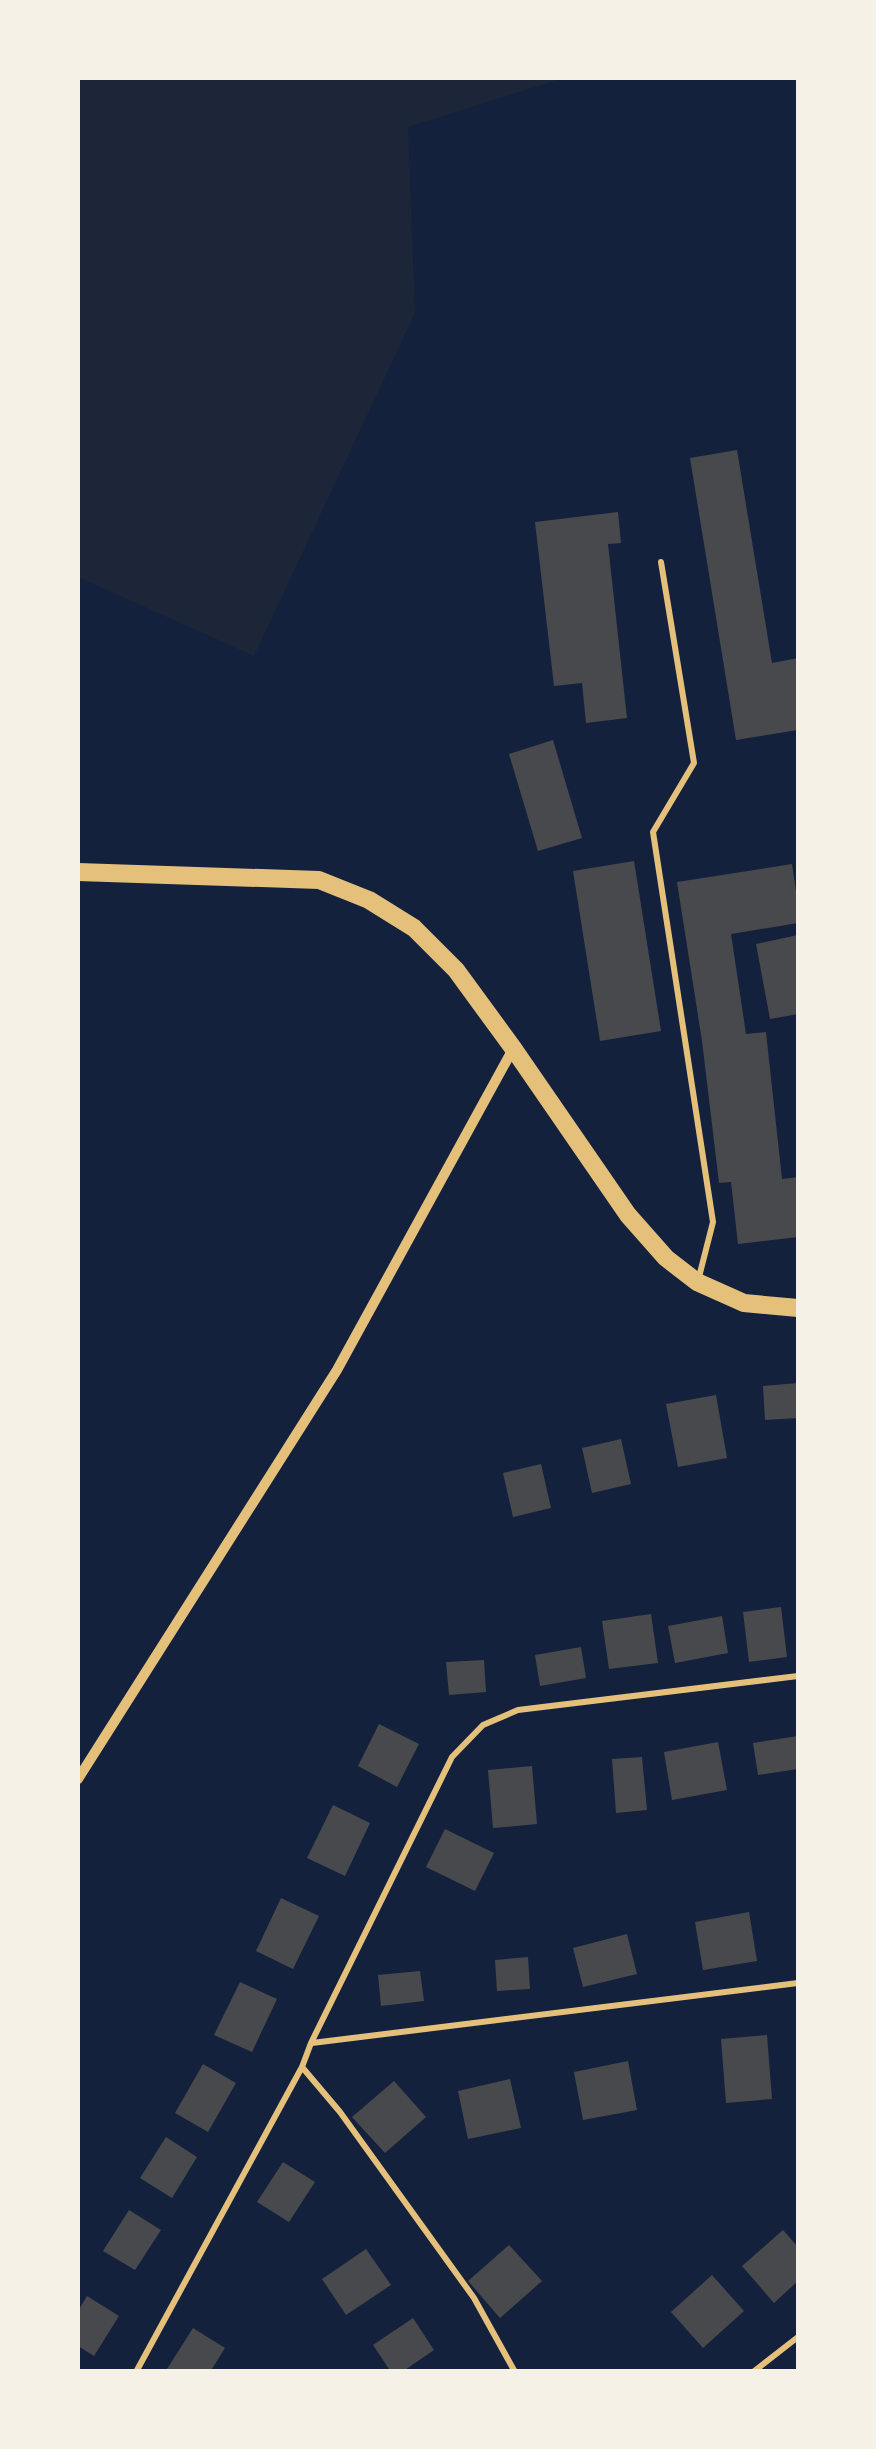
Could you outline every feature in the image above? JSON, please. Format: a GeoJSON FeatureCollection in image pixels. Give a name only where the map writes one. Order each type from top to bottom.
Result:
{"type":"FeatureCollection","features":[{"type":"Feature","properties":{"kind":"street"},"geometry":{"type":"LineString","coordinates":[[78,872],[320,880],[369,900],[414,928],[456,970],[628,1215],[666,1258],[698,1282],[744,1303],[798,1308]]}},
{"type":"Feature","properties":{"kind":"street"},"geometry":{"type":"LineString","coordinates":[[78,1780],[337,1370],[513,1048]]}},
{"type":"Feature","properties":{"kind":"lane"},"geometry":{"type":"LineString","coordinates":[[661,562],[694,763],[653,832],[713,1222],[698,1282]]}},
{"type":"Feature","properties":{"kind":"lane"},"geometry":{"type":"LineString","coordinates":[[136,2372],[302,2066],[452,1757],[483,1726],[518,1710],[798,1676]]}},
{"type":"Feature","properties":{"kind":"lane"},"geometry":{"type":"LineString","coordinates":[[311,2043],[798,1983]]}},
{"type":"Feature","properties":{"kind":"lane"},"geometry":{"type":"LineString","coordinates":[[302,2066],[340,2112],[474,2298],[515,2372]]}},
{"type":"Feature","properties":{"kind":"lane"},"geometry":{"type":"LineString","coordinates":[[754,2372],[798,2336]]}},
{"type":"Feature","properties":{"kind":"shaded area"},"geometry":{"type":"Polygon","coordinates":[[[78,78],[563,78],[408,127],[415,313],[254,656],[78,577],[78,78]]]}},
{"type":"Feature","properties":{"kind":"building"},"geometry":{"type":"Polygon","coordinates":[[[737,450],[772,663],[798,658],[798,730],[736,740],[690,458],[737,450]]]}},
{"type":"Feature","properties":{"kind":"building"},"geometry":{"type":"Polygon","coordinates":[[[618,512],[621,543],[608,544],[627,718],[586,723],[582,683],[554,686],[535,522],[618,512]]]}},
{"type":"Feature","properties":{"kind":"building"},"geometry":{"type":"Polygon","coordinates":[[[553,740],[582,838],[538,851],[509,754],[553,740]]]}},
{"type":"Feature","properties":{"kind":"building"},"geometry":{"type":"Polygon","coordinates":[[[634,861],[661,1031],[600,1041],[573,871],[634,861]]]}},
{"type":"Feature","properties":{"kind":"building"},"geometry":{"type":"Polygon","coordinates":[[[792,864],[798,923],[731,934],[746,1034],[766,1032],[782,1179],[798,1177],[798,1237],[738,1244],[731,1182],[719,1183],[677,882],[792,864]]]}},
{"type":"Feature","properties":{"kind":"building"},"geometry":{"type":"Polygon","coordinates":[[[798,935],[798,1014],[770,1019],[756,944],[798,935]]]}},
{"type":"Feature","properties":{"kind":"building"},"geometry":{"type":"Polygon","coordinates":[[[798,1383],[798,1418],[765,1420],[763,1386],[798,1383]]]}},
{"type":"Feature","properties":{"kind":"building"},"geometry":{"type":"Polygon","coordinates":[[[716,1395],[727,1458],[678,1467],[666,1404],[716,1395]]]}},
{"type":"Feature","properties":{"kind":"building"},"geometry":{"type":"Polygon","coordinates":[[[621,1439],[631,1484],[592,1493],[582,1448],[621,1439]]]}},
{"type":"Feature","properties":{"kind":"building"},"geometry":{"type":"Polygon","coordinates":[[[541,1464],[551,1508],[513,1517],[503,1473],[541,1464]]]}},
{"type":"Feature","properties":{"kind":"building"},"geometry":{"type":"Polygon","coordinates":[[[781,1607],[787,1657],[749,1662],[743,1612],[781,1607]]]}},
{"type":"Feature","properties":{"kind":"building"},"geometry":{"type":"Polygon","coordinates":[[[651,1614],[658,1663],[609,1669],[602,1621],[651,1614]]]}},
{"type":"Feature","properties":{"kind":"building"},"geometry":{"type":"Polygon","coordinates":[[[722,1616],[728,1653],[675,1663],[668,1626],[722,1616]]]}},
{"type":"Feature","properties":{"kind":"building"},"geometry":{"type":"Polygon","coordinates":[[[581,1647],[586,1678],[540,1686],[535,1655],[581,1647]]]}},
{"type":"Feature","properties":{"kind":"building"},"geometry":{"type":"Polygon","coordinates":[[[484,1660],[486,1692],[449,1695],[446,1662],[484,1660]]]}},
{"type":"Feature","properties":{"kind":"building"},"geometry":{"type":"Polygon","coordinates":[[[379,1724],[419,1744],[397,1787],[358,1766],[379,1724]]]}},
{"type":"Feature","properties":{"kind":"building"},"geometry":{"type":"Polygon","coordinates":[[[798,1736],[798,1769],[758,1775],[753,1743],[798,1736]]]}},
{"type":"Feature","properties":{"kind":"building"},"geometry":{"type":"Polygon","coordinates":[[[718,1742],[727,1790],[672,1800],[664,1752],[718,1742]]]}},
{"type":"Feature","properties":{"kind":"building"},"geometry":{"type":"Polygon","coordinates":[[[642,1757],[647,1810],[616,1813],[612,1759],[642,1757]]]}},
{"type":"Feature","properties":{"kind":"building"},"geometry":{"type":"Polygon","coordinates":[[[532,1766],[537,1824],[493,1828],[488,1770],[532,1766]]]}},
{"type":"Feature","properties":{"kind":"building"},"geometry":{"type":"Polygon","coordinates":[[[333,1805],[370,1823],[345,1876],[307,1858],[333,1805]]]}},
{"type":"Feature","properties":{"kind":"building"},"geometry":{"type":"Polygon","coordinates":[[[445,1829],[494,1853],[475,1891],[426,1867],[445,1829]]]}},
{"type":"Feature","properties":{"kind":"building"},"geometry":{"type":"Polygon","coordinates":[[[281,1898],[319,1916],[293,1969],[256,1951],[281,1898]]]}},
{"type":"Feature","properties":{"kind":"building"},"geometry":{"type":"Polygon","coordinates":[[[749,1912],[757,1961],[703,1970],[695,1922],[749,1912]]]}},
{"type":"Feature","properties":{"kind":"building"},"geometry":{"type":"Polygon","coordinates":[[[627,1934],[637,1974],[583,1987],[573,1948],[627,1934]]]}},
{"type":"Feature","properties":{"kind":"building"},"geometry":{"type":"Polygon","coordinates":[[[528,1957],[530,1989],[497,1991],[495,1960],[528,1957]]]}},
{"type":"Feature","properties":{"kind":"building"},"geometry":{"type":"Polygon","coordinates":[[[420,1971],[424,2001],[381,2006],[378,1975],[420,1971]]]}},
{"type":"Feature","properties":{"kind":"building"},"geometry":{"type":"Polygon","coordinates":[[[240,1982],[277,1999],[252,2052],[214,2035],[240,1982]]]}},
{"type":"Feature","properties":{"kind":"building"},"geometry":{"type":"Polygon","coordinates":[[[767,2035],[772,2099],[726,2103],[721,2039],[767,2035]]]}},
{"type":"Feature","properties":{"kind":"building"},"geometry":{"type":"Polygon","coordinates":[[[628,2061],[637,2110],[583,2120],[574,2072],[628,2061]]]}},
{"type":"Feature","properties":{"kind":"building"},"geometry":{"type":"Polygon","coordinates":[[[203,2064],[236,2083],[208,2132],[175,2113],[203,2064]]]}},
{"type":"Feature","properties":{"kind":"building"},"geometry":{"type":"Polygon","coordinates":[[[510,2079],[521,2128],[468,2139],[458,2091],[510,2079]]]}},
{"type":"Feature","properties":{"kind":"building"},"geometry":{"type":"Polygon","coordinates":[[[394,2081],[426,2117],[385,2153],[352,2117],[394,2081]]]}},
{"type":"Feature","properties":{"kind":"building"},"geometry":{"type":"Polygon","coordinates":[[[166,2137],[197,2157],[172,2198],[140,2178],[166,2137]]]}},
{"type":"Feature","properties":{"kind":"building"},"geometry":{"type":"Polygon","coordinates":[[[283,2162],[315,2182],[289,2222],[257,2202],[283,2162]]]}},
{"type":"Feature","properties":{"kind":"building"},"geometry":{"type":"Polygon","coordinates":[[[129,2210],[161,2230],[135,2270],[103,2251],[129,2210]]]}},
{"type":"Feature","properties":{"kind":"building"},"geometry":{"type":"Polygon","coordinates":[[[783,2230],[798,2247],[798,2281],[774,2303],[742,2266],[783,2230]]]}},
{"type":"Feature","properties":{"kind":"building"},"geometry":{"type":"Polygon","coordinates":[[[509,2245],[542,2281],[500,2318],[468,2281],[509,2245]]]}},
{"type":"Feature","properties":{"kind":"building"},"geometry":{"type":"Polygon","coordinates":[[[366,2249],[391,2285],[346,2315],[322,2279],[366,2249]]]}},
{"type":"Feature","properties":{"kind":"building"},"geometry":{"type":"Polygon","coordinates":[[[712,2275],[744,2311],[703,2348],[671,2312],[712,2275]]]}},
{"type":"Feature","properties":{"kind":"building"},"geometry":{"type":"Polygon","coordinates":[[[87,2296],[119,2316],[94,2356],[78,2346],[78,2311],[87,2296]]]}},
{"type":"Feature","properties":{"kind":"building"},"geometry":{"type":"Polygon","coordinates":[[[413,2318],[434,2350],[402,2372],[391,2372],[373,2345],[413,2318]]]}},
{"type":"Feature","properties":{"kind":"building"},"geometry":{"type":"Polygon","coordinates":[[[193,2328],[225,2348],[210,2372],[172,2372],[167,2369],[193,2328]]]}}]}
